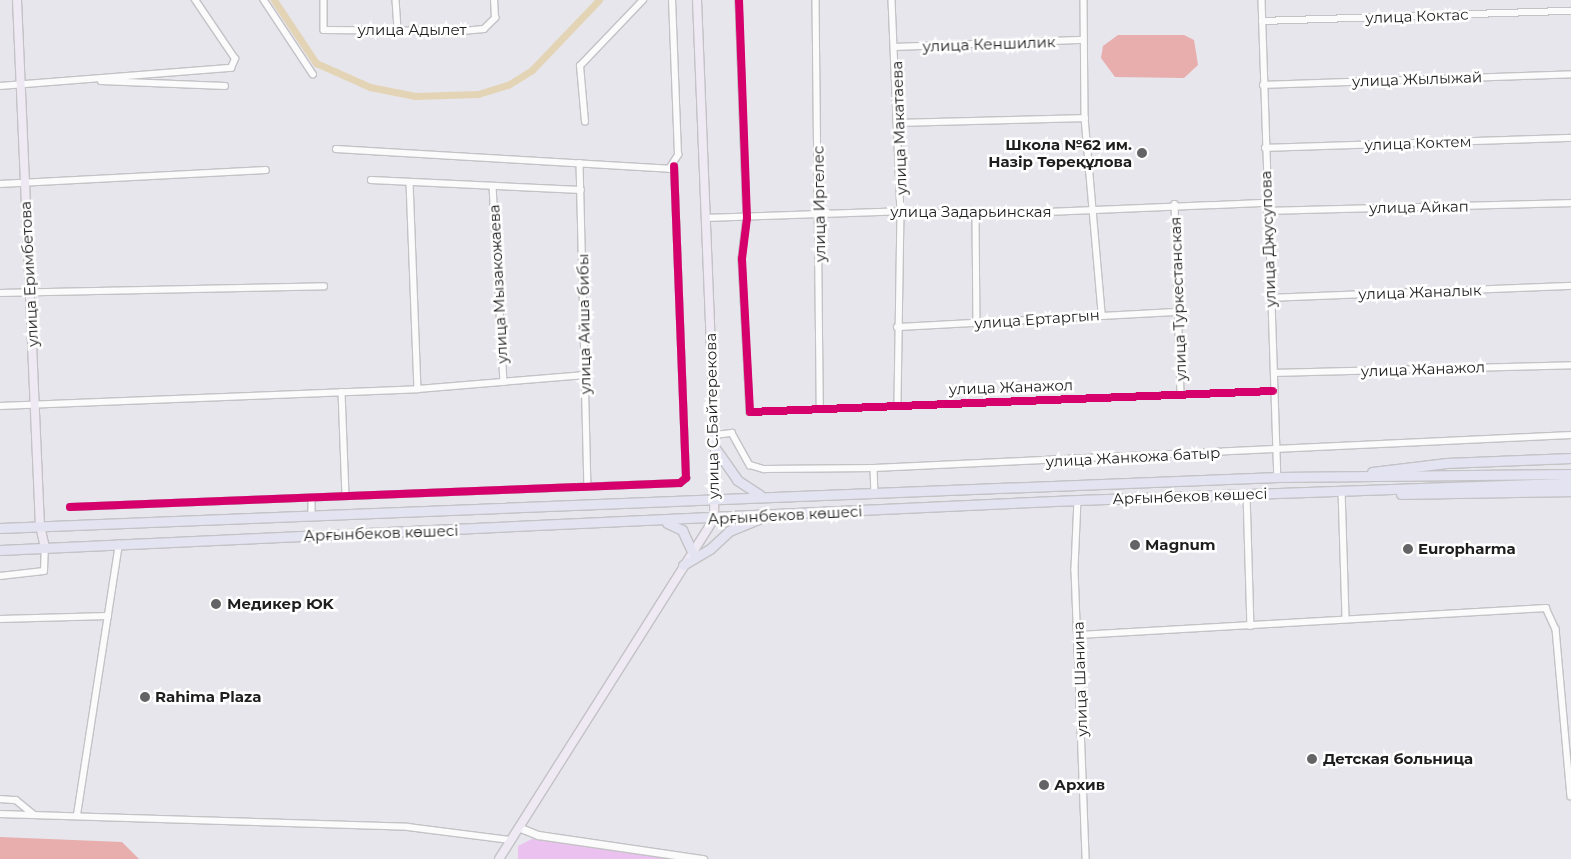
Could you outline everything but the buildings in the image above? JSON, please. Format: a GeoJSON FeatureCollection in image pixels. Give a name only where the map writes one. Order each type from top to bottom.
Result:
{"type":"FeatureCollection","features":[{"type":"Feature","properties":{"kind":"main road","name":"улица Еримбетова"},"geometry":{"type":"LineString","coordinates":[[17,0],[40,526],[45,548]]}},
{"type":"Feature","properties":{"kind":"main road","name":"улица С.Байтерекова"},"geometry":{"type":"LineString","coordinates":[[502,858],[518,826],[592,716],[683,564],[714,519],[715,435],[697,0]]}},
{"type":"Feature","properties":{"kind":"main road"},"geometry":{"type":"LineString","coordinates":[[715,448],[737,480],[763,496]]}},
{"type":"Feature","properties":{"kind":"main road"},"geometry":{"type":"LineString","coordinates":[[1358,476],[1391,467],[1571,458]]}},
{"type":"Feature","properties":{"kind":"main road","name":"Арғынбеков көшесі"},"geometry":{"type":"LineString","coordinates":[[0,528],[763,496],[1278,477],[1571,474]]}},
{"type":"Feature","properties":{"kind":"main road","name":"Арғынбеков көшесі"},"geometry":{"type":"LineString","coordinates":[[0,550],[714,519],[1078,500],[1571,482]]}},
{"type":"Feature","properties":{"kind":"main road"},"geometry":{"type":"LineString","coordinates":[[1362,490],[1424,494],[1571,491]]}},
{"type":"Feature","properties":{"kind":"main road"},"geometry":{"type":"LineString","coordinates":[[683,564],[710,550],[729,531],[764,516]]}},
{"type":"Feature","properties":{"kind":"main road"},"geometry":{"type":"LineString","coordinates":[[662,521],[682,530],[692,551]]}},
{"type":"Feature","properties":{"kind":"street"},"geometry":{"type":"LineString","coordinates":[[0,86],[230,68],[235,59],[195,0]]}},
{"type":"Feature","properties":{"kind":"street"},"geometry":{"type":"LineString","coordinates":[[264,0],[314,74]]}},
{"type":"Feature","properties":{"kind":"street","name":"улица Адылет"},"geometry":{"type":"LineString","coordinates":[[324,0],[324,30],[398,31],[484,29],[495,18],[494,0]]}},
{"type":"Feature","properties":{"kind":"street"},"geometry":{"type":"LineString","coordinates":[[396,0],[398,31]]}},
{"type":"Feature","properties":{"kind":"street"},"geometry":{"type":"LineString","coordinates":[[585,122],[580,66],[643,0]]}},
{"type":"Feature","properties":{"kind":"street"},"geometry":{"type":"LineString","coordinates":[[70,507],[680,483],[686,478],[674,166],[678,155],[672,0]]}},
{"type":"Feature","properties":{"kind":"street"},"geometry":{"type":"LineString","coordinates":[[739,0],[747,218]]}},
{"type":"Feature","properties":{"kind":"street","name":"улица Иргелес"},"geometry":{"type":"LineString","coordinates":[[816,0],[820,215],[820,408]]}},
{"type":"Feature","properties":{"kind":"street","name":"улица Макатаева"},"geometry":{"type":"LineString","coordinates":[[892,0],[897,48],[901,211],[897,327],[898,405]]}},
{"type":"Feature","properties":{"kind":"street"},"geometry":{"type":"LineString","coordinates":[[1084,0],[1082,40],[1085,118],[1095,210],[1102,314]]}},
{"type":"Feature","properties":{"kind":"street","name":"улица Джусупова"},"geometry":{"type":"LineString","coordinates":[[1262,0],[1270,298],[1275,373],[1273,391],[1278,451],[1278,477]]}},
{"type":"Feature","properties":{"kind":"street","name":"улица Коктас"},"geometry":{"type":"LineString","coordinates":[[1262,21],[1571,11]]}},
{"type":"Feature","properties":{"kind":"street","name":"улица Кеншилик"},"geometry":{"type":"LineString","coordinates":[[897,48],[1082,40]]}},
{"type":"Feature","properties":{"kind":"street","name":"улица Жылыжай"},"geometry":{"type":"LineString","coordinates":[[1263,85],[1571,74]]}},
{"type":"Feature","properties":{"kind":"street"},"geometry":{"type":"LineString","coordinates":[[84,80],[225,86]]}},
{"type":"Feature","properties":{"kind":"street"},"geometry":{"type":"LineString","coordinates":[[899,123],[1085,118]]}},
{"type":"Feature","properties":{"kind":"street","name":"улица Коктем"},"geometry":{"type":"LineString","coordinates":[[1265,148],[1571,138]]}},
{"type":"Feature","properties":{"kind":"street"},"geometry":{"type":"LineString","coordinates":[[336,149],[580,163],[660,170],[674,166]]}},
{"type":"Feature","properties":{"kind":"street","name":"улица Айша бибы"},"geometry":{"type":"LineString","coordinates":[[580,163],[588,486]]}},
{"type":"Feature","properties":{"kind":"street"},"geometry":{"type":"LineString","coordinates":[[0,184],[266,170]]}},
{"type":"Feature","properties":{"kind":"street"},"geometry":{"type":"LineString","coordinates":[[371,180],[581,190]]}},
{"type":"Feature","properties":{"kind":"street"},"geometry":{"type":"LineString","coordinates":[[410,182],[418,388]]}},
{"type":"Feature","properties":{"kind":"street","name":"улица Мызакожаева"},"geometry":{"type":"LineString","coordinates":[[493,186],[504,382]]}},
{"type":"Feature","properties":{"kind":"street","name":"улица Задарьинская"},"geometry":{"type":"LineString","coordinates":[[705,218],[901,211],[976,215],[1095,210],[1175,204],[1267,203]]}},
{"type":"Feature","properties":{"kind":"street","name":"улица Айкап"},"geometry":{"type":"LineString","coordinates":[[1267,211],[1571,203]]}},
{"type":"Feature","properties":{"kind":"street","name":"улица Туркестанская"},"geometry":{"type":"LineString","coordinates":[[1175,204],[1181,394]]}},
{"type":"Feature","properties":{"kind":"street"},"geometry":{"type":"LineString","coordinates":[[976,215],[977,324]]}},
{"type":"Feature","properties":{"kind":"street","name":"улица Жанажол"},"geometry":{"type":"LineString","coordinates":[[747,218],[742,259],[750,412],[1273,391]]}},
{"type":"Feature","properties":{"kind":"street"},"geometry":{"type":"LineString","coordinates":[[0,293],[324,286]]}},
{"type":"Feature","properties":{"kind":"street","name":"улица Жаналык"},"geometry":{"type":"LineString","coordinates":[[1270,298],[1571,286]]}},
{"type":"Feature","properties":{"kind":"street","name":"улица Ертаргын"},"geometry":{"type":"LineString","coordinates":[[897,327],[977,324],[1102,314],[1177,312]]}},
{"type":"Feature","properties":{"kind":"street","name":"улица Жанажол"},"geometry":{"type":"LineString","coordinates":[[1275,373],[1571,365]]}},
{"type":"Feature","properties":{"kind":"street"},"geometry":{"type":"LineString","coordinates":[[0,406],[418,388],[585,375]]}},
{"type":"Feature","properties":{"kind":"street"},"geometry":{"type":"LineString","coordinates":[[342,392],[346,496]]}},
{"type":"Feature","properties":{"kind":"street","name":"улица Жанкожа батыр"},"geometry":{"type":"LineString","coordinates":[[715,435],[732,433],[750,465],[764,469],[874,468],[1278,451],[1571,435]]}},
{"type":"Feature","properties":{"kind":"street"},"geometry":{"type":"LineString","coordinates":[[874,468],[875,492]]}},
{"type":"Feature","properties":{"kind":"street"},"geometry":{"type":"LineString","coordinates":[[1342,490],[1346,618]]}},
{"type":"Feature","properties":{"kind":"street"},"geometry":{"type":"LineString","coordinates":[[1247,494],[1251,626]]}},
{"type":"Feature","properties":{"kind":"street"},"geometry":{"type":"LineString","coordinates":[[312,497],[312,515]]}},
{"type":"Feature","properties":{"kind":"street","name":"улица Шанина"},"geometry":{"type":"LineString","coordinates":[[1078,500],[1079,635],[1086,859]]}},
{"type":"Feature","properties":{"kind":"street"},"geometry":{"type":"LineString","coordinates":[[77,815],[118,544]]}},
{"type":"Feature","properties":{"kind":"street"},"geometry":{"type":"LineString","coordinates":[[0,576],[44,571],[45,548]]}},
{"type":"Feature","properties":{"kind":"street"},"geometry":{"type":"LineString","coordinates":[[1079,635],[1251,626],[1346,618],[1546,608],[1556,629],[1571,796]]}},
{"type":"Feature","properties":{"kind":"street"},"geometry":{"type":"LineString","coordinates":[[0,619],[108,616]]}},
{"type":"Feature","properties":{"kind":"street"},"geometry":{"type":"LineString","coordinates":[[0,799],[16,800],[33,814]]}},
{"type":"Feature","properties":{"kind":"street"},"geometry":{"type":"LineString","coordinates":[[0,814],[77,815],[442,829],[510,840]]}},
{"type":"Feature","properties":{"kind":"street"},"geometry":{"type":"LineString","coordinates":[[518,826],[538,835],[703,859]]}},
{"type":"Feature","properties":{"kind":"shaded area"},"geometry":{"type":"Polygon","coordinates":[[[1118,35],[1184,35],[1194,40],[1198,65],[1184,78],[1115,77],[1101,58],[1103,46],[1118,35]]]}},
{"type":"Feature","properties":{"kind":"shaded area"},"geometry":{"type":"Polygon","coordinates":[[[0,837],[122,842],[139,859],[0,859],[0,837]]]}},
{"type":"Feature","properties":{"kind":"shaded area"},"geometry":{"type":"Polygon","coordinates":[[[532,839],[692,859],[518,859],[518,846],[532,839]]]}},
{"type":"Feature","properties":{"kind":"waterway"},"geometry":{"type":"LineString","coordinates":[[274,0],[316,63],[370,87],[415,96],[478,94],[508,85],[532,70],[599,0]]}},
{"type":"Feature","properties":{"kind":"cycle path"},"geometry":{"type":"LineString","coordinates":[[739,0],[747,218],[742,259],[750,412],[1273,391]]}},
{"type":"Feature","properties":{"kind":"cycle path"},"geometry":{"type":"LineString","coordinates":[[70,507],[680,483],[686,478],[674,166]]}},
{"type":"Feature","properties":{"kind":"place","name":"Школа №62 им. Назір Төреқұлова"},"geometry":{"type":"Point","coordinates":[1142,153]}},
{"type":"Feature","properties":{"kind":"place","name":"Magnum"},"geometry":{"type":"Point","coordinates":[1135,545]}},
{"type":"Feature","properties":{"kind":"place","name":"Europharma"},"geometry":{"type":"Point","coordinates":[1408,549]}},
{"type":"Feature","properties":{"kind":"place","name":"Медикер ЮK"},"geometry":{"type":"Point","coordinates":[216,604]}},
{"type":"Feature","properties":{"kind":"place","name":"Rahima Plaza"},"geometry":{"type":"Point","coordinates":[145,697]}},
{"type":"Feature","properties":{"kind":"place","name":"Детская больница"},"geometry":{"type":"Point","coordinates":[1312,759]}},
{"type":"Feature","properties":{"kind":"place","name":"Архив"},"geometry":{"type":"Point","coordinates":[1044,785]}}]}
